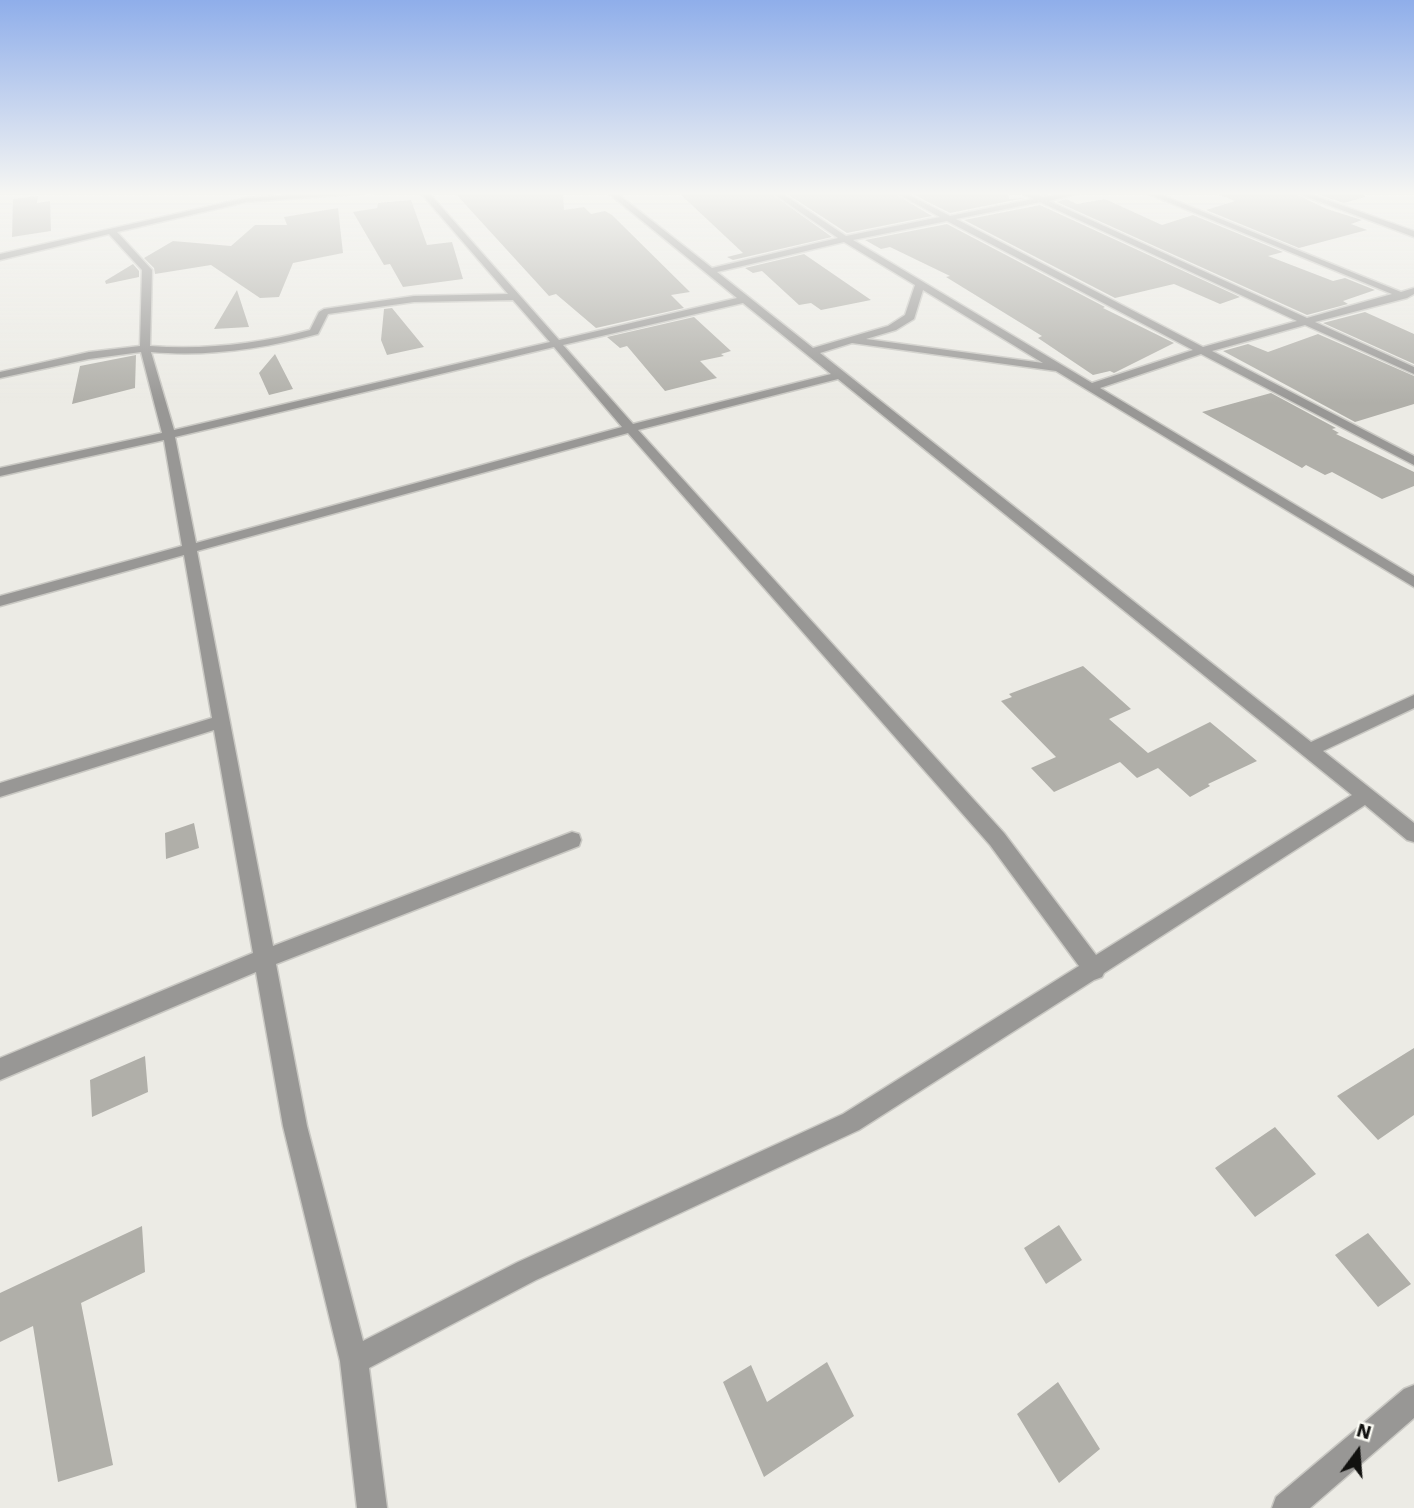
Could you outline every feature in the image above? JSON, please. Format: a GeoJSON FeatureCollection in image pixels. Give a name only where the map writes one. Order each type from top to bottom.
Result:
{"type":"FeatureCollection","features":[{"type":"Feature","properties":{"kind":"street"},"geometry":{"type":"LineString","coordinates":[[140,262],[147,270],[145,349],[169,435],[295,1126],[354,1361],[372,1508]]}},
{"type":"Feature","properties":{"kind":"street"},"geometry":{"type":"LineString","coordinates":[[486,262],[997,839],[1094,970]]}},
{"type":"Feature","properties":{"kind":"street"},"geometry":{"type":"LineString","coordinates":[[699,262],[1414,834]]}},
{"type":"Feature","properties":{"kind":"street"},"geometry":{"type":"LineString","coordinates":[[710,271],[746,262]]}},
{"type":"Feature","properties":{"kind":"street"},"geometry":{"type":"LineString","coordinates":[[884,262],[1414,582]]}},
{"type":"Feature","properties":{"kind":"street"},"geometry":{"type":"LineString","coordinates":[[1034,262],[1414,461]]}},
{"type":"Feature","properties":{"kind":"street"},"geometry":{"type":"LineString","coordinates":[[1178,262],[1414,371]]}},
{"type":"Feature","properties":{"kind":"street"},"geometry":{"type":"LineString","coordinates":[[1322,262],[1414,300]]}},
{"type":"Feature","properties":{"kind":"street"},"geometry":{"type":"LineString","coordinates":[[812,352],[856,341],[892,328],[910,317],[920,284]]}},
{"type":"Feature","properties":{"kind":"street"},"geometry":{"type":"LineString","coordinates":[[1090,387],[1201,351],[1414,291]]}},
{"type":"Feature","properties":{"kind":"street"},"geometry":{"type":"LineString","coordinates":[[0,374],[74,358],[145,349],[174,352],[283,341],[314,332],[324,312],[401,301],[516,297]]}},
{"type":"Feature","properties":{"kind":"street"},"geometry":{"type":"LineString","coordinates":[[0,472],[169,435],[746,299]]}},
{"type":"Feature","properties":{"kind":"street"},"geometry":{"type":"LineString","coordinates":[[856,341],[1061,369]]}},
{"type":"Feature","properties":{"kind":"street"},"geometry":{"type":"LineString","coordinates":[[0,601],[631,428],[841,375]]}},
{"type":"Feature","properties":{"kind":"street"},"geometry":{"type":"LineString","coordinates":[[1310,750],[1414,701]]}},
{"type":"Feature","properties":{"kind":"street"},"geometry":{"type":"LineString","coordinates":[[0,790],[221,722]]}},
{"type":"Feature","properties":{"kind":"street"},"geometry":{"type":"LineString","coordinates":[[354,1361],[527,1271],[851,1122],[1366,795]]}},
{"type":"Feature","properties":{"kind":"street"},"geometry":{"type":"LineString","coordinates":[[0,1069],[264,959],[572,840]]}},
{"type":"Feature","properties":{"kind":"street"},"geometry":{"type":"LineString","coordinates":[[1287,1508],[1414,1399]]}},
{"type":"Feature","properties":{"kind":"building"},"geometry":{"type":"Polygon","coordinates":[[[148,262],[296,262],[293,263],[279,297],[260,298],[211,265],[155,274],[154,268],[148,262]]]}},
{"type":"Feature","properties":{"kind":"building"},"geometry":{"type":"Polygon","coordinates":[[[382,262],[458,262],[463,279],[403,287],[390,264],[384,265],[382,262]]]}},
{"type":"Feature","properties":{"kind":"building"},"geometry":{"type":"Polygon","coordinates":[[[518,262],[660,262],[690,292],[671,295],[684,308],[596,328],[556,294],[549,296],[518,262]]]}},
{"type":"Feature","properties":{"kind":"building"},"geometry":{"type":"Polygon","coordinates":[[[769,262],[816,262],[871,300],[821,310],[811,303],[799,305],[762,271],[753,273],[745,268],[769,262]]]}},
{"type":"Feature","properties":{"kind":"building"},"geometry":{"type":"Polygon","coordinates":[[[922,262],[1020,262],[1174,343],[1114,373],[1110,371],[1093,375],[1038,338],[1042,336],[946,277],[950,276],[922,262]]]}},
{"type":"Feature","properties":{"kind":"building"},"geometry":{"type":"Polygon","coordinates":[[[1046,262],[1165,262],[1240,297],[1220,304],[1174,284],[1115,298],[1046,262]]]}},
{"type":"Feature","properties":{"kind":"building"},"geometry":{"type":"Polygon","coordinates":[[[1191,262],[1285,262],[1333,281],[1345,278],[1375,290],[1343,301],[1348,304],[1307,315],[1191,262]]]}},
{"type":"Feature","properties":{"kind":"building"},"geometry":{"type":"Polygon","coordinates":[[[133,264],[139,271],[139,277],[106,284],[105,281],[133,264]]]}},
{"type":"Feature","properties":{"kind":"building"},"geometry":{"type":"Polygon","coordinates":[[[237,290],[249,327],[214,329],[237,290]]]}},
{"type":"Feature","properties":{"kind":"building"},"geometry":{"type":"Polygon","coordinates":[[[392,308],[424,347],[387,355],[381,340],[384,309],[392,308]]]}},
{"type":"Feature","properties":{"kind":"building"},"geometry":{"type":"Polygon","coordinates":[[[1365,312],[1414,334],[1414,364],[1323,323],[1365,312]]]}},
{"type":"Feature","properties":{"kind":"building"},"geometry":{"type":"Polygon","coordinates":[[[694,317],[731,351],[721,354],[724,356],[700,361],[717,378],[665,391],[627,346],[620,348],[607,337],[694,317]]]}},
{"type":"Feature","properties":{"kind":"building"},"geometry":{"type":"Polygon","coordinates":[[[1318,334],[1414,376],[1414,404],[1355,422],[1223,351],[1248,344],[1268,352],[1318,334]]]}},
{"type":"Feature","properties":{"kind":"building"},"geometry":{"type":"Polygon","coordinates":[[[275,354],[293,389],[269,395],[259,373],[275,354]]]}},
{"type":"Feature","properties":{"kind":"building"},"geometry":{"type":"Polygon","coordinates":[[[136,355],[135,388],[72,404],[80,366],[136,355]]]}},
{"type":"Feature","properties":{"kind":"building"},"geometry":{"type":"Polygon","coordinates":[[[1271,393],[1336,428],[1332,429],[1339,433],[1336,434],[1414,472],[1414,486],[1382,499],[1332,472],[1325,475],[1306,465],[1302,468],[1202,412],[1271,393]]]}},
{"type":"Feature","properties":{"kind":"building"},"geometry":{"type":"Polygon","coordinates":[[[1083,666],[1131,709],[1109,719],[1148,753],[1210,722],[1257,761],[1208,784],[1210,786],[1190,797],[1158,768],[1137,778],[1120,762],[1054,792],[1031,768],[1056,757],[1001,701],[1012,697],[1009,694],[1083,666]]]}},
{"type":"Feature","properties":{"kind":"building"},"geometry":{"type":"Polygon","coordinates":[[[194,823],[199,848],[166,859],[165,833],[194,823]]]}},
{"type":"Feature","properties":{"kind":"building"},"geometry":{"type":"Polygon","coordinates":[[[1414,1048],[1414,1115],[1378,1140],[1337,1096],[1414,1048]]]}},
{"type":"Feature","properties":{"kind":"building"},"geometry":{"type":"Polygon","coordinates":[[[145,1056],[148,1092],[92,1117],[90,1080],[145,1056]]]}},
{"type":"Feature","properties":{"kind":"building"},"geometry":{"type":"Polygon","coordinates":[[[1275,1127],[1316,1174],[1255,1217],[1215,1168],[1275,1127]]]}},
{"type":"Feature","properties":{"kind":"building"},"geometry":{"type":"Polygon","coordinates":[[[1059,1225],[1082,1260],[1046,1284],[1024,1248],[1059,1225]]]}},
{"type":"Feature","properties":{"kind":"building"},"geometry":{"type":"Polygon","coordinates":[[[142,1226],[145,1272],[81,1303],[113,1465],[58,1482],[33,1326],[0,1342],[0,1293],[142,1226]]]}},
{"type":"Feature","properties":{"kind":"building"},"geometry":{"type":"Polygon","coordinates":[[[1368,1233],[1411,1284],[1378,1307],[1335,1255],[1368,1233]]]}},
{"type":"Feature","properties":{"kind":"building"},"geometry":{"type":"Polygon","coordinates":[[[827,1362],[854,1416],[764,1477],[723,1382],[751,1365],[767,1402],[827,1362]]]}},
{"type":"Feature","properties":{"kind":"building"},"geometry":{"type":"Polygon","coordinates":[[[1058,1382],[1100,1449],[1059,1483],[1017,1414],[1058,1382]]]}}]}
